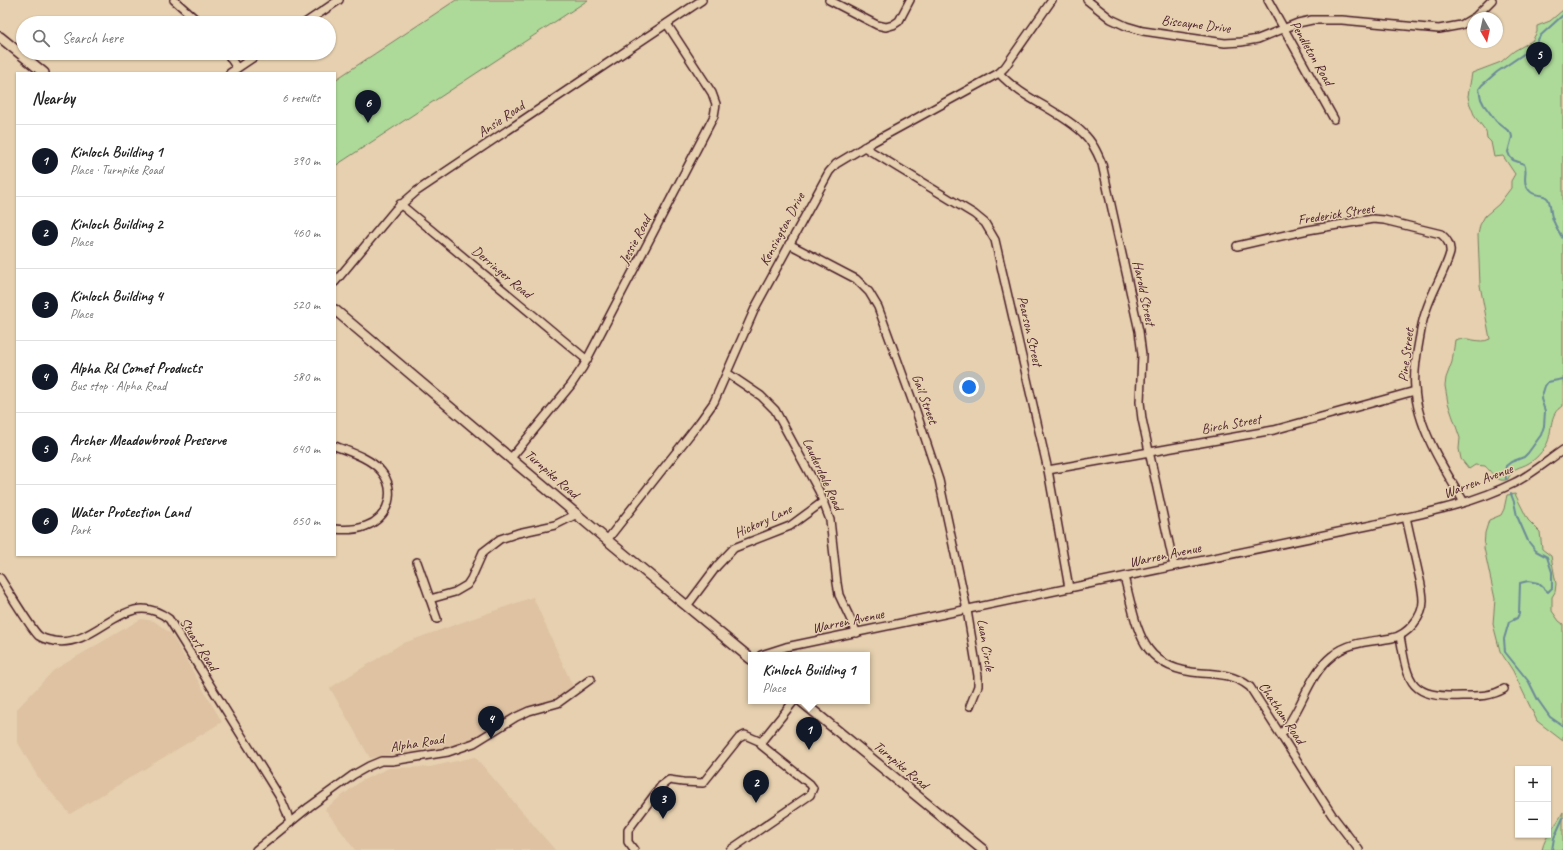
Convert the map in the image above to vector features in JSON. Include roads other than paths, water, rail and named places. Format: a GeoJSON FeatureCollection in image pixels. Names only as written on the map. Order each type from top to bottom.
{"type":"FeatureCollection","features":[{"type":"Feature","properties":{"kind":"main road"},"geometry":{"type":"LineString","coordinates":[[0,37],[16,50]]}},
{"type":"Feature","properties":{"kind":"main road"},"geometry":{"type":"LineString","coordinates":[[28,60],[43,72]]}},
{"type":"Feature","properties":{"kind":"main road","name":"Turnpike Road"},"geometry":{"type":"LineString","coordinates":[[336,311],[576,514],[748,657]]}},
{"type":"Feature","properties":{"kind":"main road","name":"Turnpike Road"},"geometry":{"type":"LineString","coordinates":[[805,704],[983,850]]}},
{"type":"Feature","properties":{"kind":"street"},"geometry":{"type":"LineString","coordinates":[[174,0],[192,16]]}},
{"type":"Feature","properties":{"kind":"street"},"geometry":{"type":"LineString","coordinates":[[316,16],[340,0]]}},
{"type":"Feature","properties":{"kind":"street","name":"Ansie Road"},"geometry":{"type":"LineString","coordinates":[[336,281],[400,204],[417,190],[702,0]]}},
{"type":"Feature","properties":{"kind":"street"},"geometry":{"type":"LineString","coordinates":[[829,0],[877,25],[886,27],[899,21],[910,0]]}},
{"type":"Feature","properties":{"kind":"street","name":"Kensington Drive"},"geometry":{"type":"LineString","coordinates":[[607,540],[714,402],[756,306],[825,176],[836,164],[864,147],[999,73],[1005,67],[1052,0]]}},
{"type":"Feature","properties":{"kind":"street","name":"Biscayne Drive"},"geometry":{"type":"LineString","coordinates":[[1087,0],[1111,19],[1126,26],[1143,31],[1219,42],[1241,42],[1265,37],[1304,22],[1328,20],[1438,29],[1456,26],[1467,21]]}},
{"type":"Feature","properties":{"kind":"street","name":"Pendleton Road"},"geometry":{"type":"LineString","coordinates":[[1268,0],[1334,119]]}},
{"type":"Feature","properties":{"kind":"street","name":"Biscayne Drive"},"geometry":{"type":"LineString","coordinates":[[1479,12],[1492,0]]}},
{"type":"Feature","properties":{"kind":"street","name":"Jessie Road"},"geometry":{"type":"LineString","coordinates":[[511,458],[571,385],[587,360],[715,112],[715,102],[712,93],[667,24]]}},
{"type":"Feature","properties":{"kind":"street"},"geometry":{"type":"LineString","coordinates":[[232,60],[237,68]]}},
{"type":"Feature","properties":{"kind":"street"},"geometry":{"type":"LineString","coordinates":[[231,72],[249,60]]}},
{"type":"Feature","properties":{"kind":"street","name":"Harold Street"},"geometry":{"type":"LineString","coordinates":[[999,73],[1014,87],[1083,132],[1096,149],[1102,164],[1138,326],[1142,355],[1140,406],[1174,566]]}},
{"type":"Feature","properties":{"kind":"street","name":"Pearson Street"},"geometry":{"type":"LineString","coordinates":[[864,147],[974,214],[991,231],[998,249],[1048,470],[1069,588]]}},
{"type":"Feature","properties":{"kind":"street","name":"Derringer Road"},"geometry":{"type":"LineString","coordinates":[[400,204],[587,360]]}},
{"type":"Feature","properties":{"kind":"street","name":"Frederick Street"},"geometry":{"type":"LineString","coordinates":[[1237,246],[1344,223],[1384,220],[1441,234],[1447,239],[1450,252]]}},
{"type":"Feature","properties":{"kind":"street","name":"Gail Street"},"geometry":{"type":"LineString","coordinates":[[789,244],[856,279],[869,292],[878,307],[936,469],[967,610]]}},
{"type":"Feature","properties":{"kind":"street","name":"Pine Street"},"geometry":{"type":"LineString","coordinates":[[1450,252],[1424,318],[1416,368],[1415,391],[1419,412],[1429,437],[1440,461],[1464,502]]}},
{"type":"Feature","properties":{"kind":"street","name":"Lauderdale Road"},"geometry":{"type":"LineString","coordinates":[[727,373],[761,396],[775,410],[824,501],[829,514],[832,531],[838,588],[842,602],[857,633]]}},
{"type":"Feature","properties":{"kind":"street","name":"Birch Street"},"geometry":{"type":"LineString","coordinates":[[1048,470],[1274,430],[1415,391]]}},
{"type":"Feature","properties":{"kind":"street"},"geometry":{"type":"LineString","coordinates":[[336,446],[368,461],[378,468],[386,480],[390,497],[389,504],[386,509],[370,525],[358,529],[336,529]]}},
{"type":"Feature","properties":{"kind":"street","name":"Warren Avenue"},"geometry":{"type":"LineString","coordinates":[[769,652],[780,648],[1406,517],[1464,502],[1490,493],[1515,482],[1532,472],[1563,450]]}},
{"type":"Feature","properties":{"kind":"street","name":"Hickory Lane"},"geometry":{"type":"LineString","coordinates":[[687,606],[717,566],[734,548],[790,526],[824,501]]}},
{"type":"Feature","properties":{"kind":"street"},"geometry":{"type":"LineString","coordinates":[[430,599],[455,592],[467,585],[484,552],[500,539],[518,533],[555,525],[576,514]]}},
{"type":"Feature","properties":{"kind":"street"},"geometry":{"type":"LineString","coordinates":[[1281,734],[1293,718],[1314,676],[1332,656],[1340,650],[1350,646],[1400,636],[1408,630],[1416,620],[1421,610],[1423,600],[1406,517]]}},
{"type":"Feature","properties":{"kind":"street"},"geometry":{"type":"LineString","coordinates":[[417,562],[437,619]]}},
{"type":"Feature","properties":{"kind":"street","name":"Chatham Road"},"geometry":{"type":"LineString","coordinates":[[1124,577],[1140,635],[1151,653],[1159,661],[1175,669],[1193,673],[1233,677],[1250,687],[1332,815],[1359,850]]}},
{"type":"Feature","properties":{"kind":"street","name":"Stuart Road"},"geometry":{"type":"LineString","coordinates":[[0,578],[38,636],[50,640],[63,643],[74,641],[121,615],[136,609],[150,609],[160,612],[169,619],[281,799],[290,824]]}},
{"type":"Feature","properties":{"kind":"street","name":"Luan Circle"},"geometry":{"type":"LineString","coordinates":[[967,610],[978,681],[976,692],[970,706]]}},
{"type":"Feature","properties":{"kind":"street"},"geometry":{"type":"LineString","coordinates":[[1400,636],[1405,665],[1409,677],[1417,687],[1425,693],[1445,697],[1490,695],[1504,689]]}},
{"type":"Feature","properties":{"kind":"street","name":"Alpha Road"},"geometry":{"type":"LineString","coordinates":[[256,850],[348,779],[369,766],[381,762],[448,752],[474,743],[516,717],[558,703],[591,679]]}},
{"type":"Feature","properties":{"kind":"street"},"geometry":{"type":"LineString","coordinates":[[761,742],[792,704]]}},
{"type":"Feature","properties":{"kind":"street"},"geometry":{"type":"LineString","coordinates":[[634,850],[628,842],[628,830],[661,786],[669,780],[703,782],[739,738],[745,735],[761,742],[761,745],[813,788],[810,795],[730,850]]}},
{"type":"Feature","properties":{"kind":"waterway"},"geometry":{"type":"LineString","coordinates":[[1563,15],[1540,36],[1534,47],[1497,72],[1479,89],[1484,105],[1496,121],[1511,133],[1512,137],[1508,152],[1513,160],[1524,164],[1526,169],[1525,182],[1528,190],[1548,199],[1550,203],[1551,215],[1563,239]]}},
{"type":"Feature","properties":{"kind":"waterway"},"geometry":{"type":"LineString","coordinates":[[1506,479],[1506,466],[1511,462],[1524,457],[1541,435],[1544,426],[1545,411],[1541,399],[1545,386],[1548,382],[1563,379]]}},
{"type":"Feature","properties":{"kind":"waterway"},"geometry":{"type":"LineString","coordinates":[[1511,494],[1517,516],[1528,541],[1536,551],[1547,557],[1552,572],[1552,588],[1548,592],[1538,583],[1528,581],[1520,583],[1519,614],[1517,618],[1509,622],[1504,639],[1505,652],[1529,682],[1538,700],[1550,717],[1563,726]]}},
{"type":"Feature","properties":{"kind":"waterway"},"geometry":{"type":"LineString","coordinates":[[1552,850],[1554,838],[1563,818]]}},
{"type":"Feature","properties":{"kind":"place","name":"Archer Meadowbrook Preserve"},"geometry":{"type":"Point","coordinates":[1539,75]}},
{"type":"Feature","properties":{"kind":"place","name":"Water Protection Land"},"geometry":{"type":"Point","coordinates":[368,123]}},
{"type":"Feature","properties":{"kind":"place","name":"Alpha Rd Comet Products"},"geometry":{"type":"Point","coordinates":[491,739]}},
{"type":"Feature","properties":{"kind":"place","name":"Kinloch Building 1"},"geometry":{"type":"Point","coordinates":[809,750]}},
{"type":"Feature","properties":{"kind":"place","name":"Kinloch Building 2"},"geometry":{"type":"Point","coordinates":[756,803]}},
{"type":"Feature","properties":{"kind":"place","name":"Kinloch Building 4"},"geometry":{"type":"Point","coordinates":[663,819]}}]}
